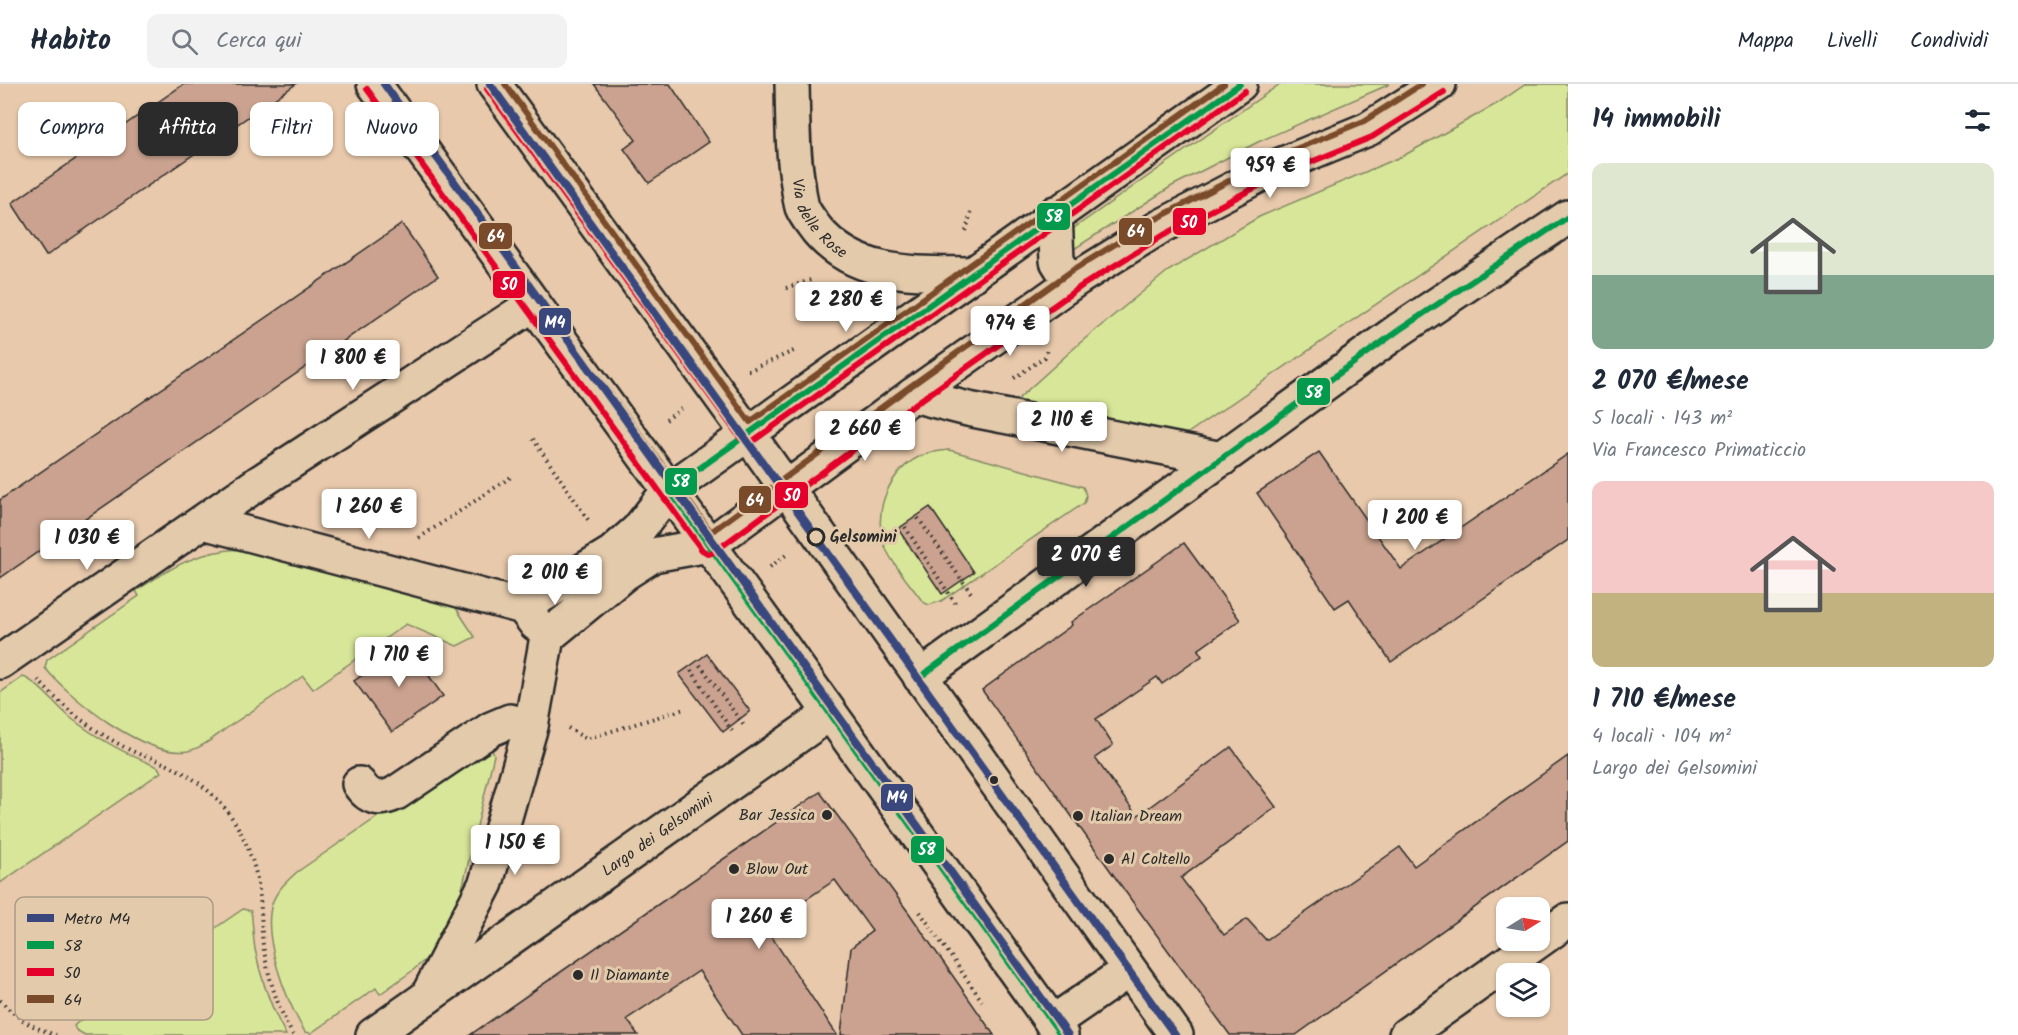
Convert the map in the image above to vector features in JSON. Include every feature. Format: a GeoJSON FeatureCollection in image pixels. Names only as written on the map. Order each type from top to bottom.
{"type":"FeatureCollection","features":[{"type":"Feature","properties":{"kind":"street"},"geometry":{"type":"LineString","coordinates":[[374,84],[1057,1029],[1129,970]]}},
{"type":"Feature","properties":{"kind":"street"},"geometry":{"type":"LineString","coordinates":[[495,84],[748,434],[1176,1035]]}},
{"type":"Feature","properties":{"kind":"street","name":"Via delle Rose"},"geometry":{"type":"LineString","coordinates":[[792,84],[793,158],[802,207],[826,241],[848,257],[882,269],[916,273],[974,274]]}},
{"type":"Feature","properties":{"kind":"street"},"geometry":{"type":"LineString","coordinates":[[523,607],[612,553],[638,530],[669,490],[974,274],[1055,213],[1240,84]]}},
{"type":"Feature","properties":{"kind":"street"},"geometry":{"type":"LineString","coordinates":[[203,522],[523,607],[547,637],[625,573],[652,555],[709,545],[912,395],[1078,278],[1160,227],[1273,168],[1368,129],[1439,84]]}},
{"type":"Feature","properties":{"kind":"street"},"geometry":{"type":"LineString","coordinates":[[1055,213],[1057,261],[1064,272],[1078,278]]}},
{"type":"Feature","properties":{"kind":"street"},"geometry":{"type":"LineString","coordinates":[[920,677],[1399,330],[1568,218]]}},
{"type":"Feature","properties":{"kind":"street"},"geometry":{"type":"LineString","coordinates":[[0,662],[257,484],[534,304]]}},
{"type":"Feature","properties":{"kind":"street"},"geometry":{"type":"LineString","coordinates":[[912,395],[968,409],[1222,459]]}},
{"type":"Feature","properties":{"kind":"street","name":"Largo dei Gelsomini"},"geometry":{"type":"LineString","coordinates":[[427,997],[486,883],[545,724],[547,637]]}},
{"type":"Feature","properties":{"kind":"street","name":"Largo dei Gelsomini"},"geometry":{"type":"LineString","coordinates":[[373,1035],[829,714]]}},
{"type":"Feature","properties":{"kind":"street"},"geometry":{"type":"LineString","coordinates":[[359,784],[370,796],[387,798],[491,729],[510,721],[545,724]]}},
{"type":"Feature","properties":{"kind":"street"},"geometry":{"type":"LineString","coordinates":[[1406,1035],[1568,920]]}},
{"type":"Feature","properties":{"kind":"path"},"geometry":{"type":"LineString","coordinates":[[965,235],[972,208]]}},
{"type":"Feature","properties":{"kind":"path"},"geometry":{"type":"LineString","coordinates":[[786,288],[818,278]]}},
{"type":"Feature","properties":{"kind":"path"},"geometry":{"type":"LineString","coordinates":[[634,443],[712,386],[730,367],[750,370],[797,349]]}},
{"type":"Feature","properties":{"kind":"path"},"geometry":{"type":"LineString","coordinates":[[533,438],[595,530]]}},
{"type":"Feature","properties":{"kind":"path"},"geometry":{"type":"LineString","coordinates":[[417,540],[511,477]]}},
{"type":"Feature","properties":{"kind":"path"},"geometry":{"type":"LineString","coordinates":[[918,518],[971,593]]}},
{"type":"Feature","properties":{"kind":"path"},"geometry":{"type":"LineString","coordinates":[[905,527],[955,603]]}},
{"type":"Feature","properties":{"kind":"path"},"geometry":{"type":"LineString","coordinates":[[700,664],[747,730]]}},
{"type":"Feature","properties":{"kind":"path"},"geometry":{"type":"LineString","coordinates":[[691,670],[736,737]]}},
{"type":"Feature","properties":{"kind":"path"},"geometry":{"type":"LineString","coordinates":[[32,673],[61,704],[78,718],[115,743],[184,773],[214,797],[229,814],[244,840],[255,871],[268,970],[276,998],[293,1035]]}},
{"type":"Feature","properties":{"kind":"path"},"geometry":{"type":"LineString","coordinates":[[545,724],[586,739],[684,709]]}},
{"type":"Feature","properties":{"kind":"path"},"geometry":{"type":"LineString","coordinates":[[920,912],[982,1001]]}},
{"type":"Feature","properties":{"kind":"path"},"geometry":{"type":"LineString","coordinates":[[0,1000],[15,1014]]}},
{"type":"Feature","properties":{"kind":"path"},"geometry":{"type":"LineString","coordinates":[[22,1020],[56,1035]]}},
{"type":"Feature","properties":{"kind":"green space"},"geometry":{"type":"Polygon","coordinates":[[[1280,84],[1390,84],[1258,142],[1172,186],[1074,249],[1063,249],[1067,233],[1280,84]]]}},
{"type":"Feature","properties":{"kind":"green space"},"geometry":{"type":"Polygon","coordinates":[[[1526,84],[1568,84],[1568,173],[1185,435],[1023,408],[1019,398],[1081,342],[1168,271],[1259,217],[1403,156],[1498,103],[1526,84]]]}},
{"type":"Feature","properties":{"kind":"green space"},"geometry":{"type":"Polygon","coordinates":[[[949,450],[1083,487],[1086,497],[1084,503],[941,601],[929,605],[923,602],[898,570],[886,549],[880,522],[886,493],[902,469],[913,460],[926,454],[949,450]]]}},
{"type":"Feature","properties":{"kind":"green space"},"geometry":{"type":"Polygon","coordinates":[[[244,549],[452,602],[475,637],[457,646],[406,624],[313,689],[303,676],[205,744],[188,751],[171,751],[151,745],[110,724],[72,695],[45,668],[47,660],[139,596],[136,591],[162,574],[199,556],[244,549]]]}},
{"type":"Feature","properties":{"kind":"green space"},"geometry":{"type":"Polygon","coordinates":[[[23,677],[35,684],[67,714],[92,733],[158,767],[161,772],[0,883],[0,693],[23,677]]]}},
{"type":"Feature","properties":{"kind":"green space"},"geometry":{"type":"Polygon","coordinates":[[[480,747],[491,747],[494,755],[457,910],[434,952],[380,994],[376,988],[311,1033],[305,1032],[277,968],[270,932],[273,901],[297,872],[480,747]]]}},
{"type":"Feature","properties":{"kind":"green space"},"geometry":{"type":"Polygon","coordinates":[[[243,909],[251,911],[260,972],[271,1004],[286,1035],[85,1035],[76,1030],[74,1026],[81,1020],[213,1020],[213,930],[243,909]]]}},
{"type":"Feature","properties":{"kind":"building"},"geometry":{"type":"Polygon","coordinates":[[[184,84],[296,84],[270,102],[250,102],[250,116],[238,124],[238,102],[158,102],[184,84]]]}},
{"type":"Feature","properties":{"kind":"building"},"geometry":{"type":"Polygon","coordinates":[[[594,84],[670,84],[709,142],[649,183],[624,149],[636,140],[594,84]]]}},
{"type":"Feature","properties":{"kind":"building"},"geometry":{"type":"Polygon","coordinates":[[[138,116],[138,156],[191,156],[46,256],[12,203],[80,156],[126,156],[126,124],[138,116]]]}},
{"type":"Feature","properties":{"kind":"building"},"geometry":{"type":"Polygon","coordinates":[[[402,224],[438,276],[0,578],[0,500],[402,224]]]}},
{"type":"Feature","properties":{"kind":"building"},"geometry":{"type":"Polygon","coordinates":[[[1319,452],[1401,569],[1568,454],[1568,540],[1391,662],[1349,599],[1335,608],[1257,493],[1319,452]]]}},
{"type":"Feature","properties":{"kind":"building"},"geometry":{"type":"Polygon","coordinates":[[[930,507],[974,572],[942,594],[898,529],[930,507]]]}},
{"type":"Feature","properties":{"kind":"building"},"geometry":{"type":"Polygon","coordinates":[[[1184,543],[1240,620],[1198,650],[1202,656],[1162,684],[1157,677],[1096,719],[1113,745],[1095,758],[1137,816],[1231,747],[1276,807],[1181,878],[1224,935],[1247,919],[1266,940],[1400,847],[1414,866],[1568,756],[1568,841],[1296,1035],[1230,1035],[982,690],[1072,625],[1071,622],[1184,543]]]}},
{"type":"Feature","properties":{"kind":"building"},"geometry":{"type":"Polygon","coordinates":[[[407,644],[443,696],[392,732],[354,681],[407,644]]]}},
{"type":"Feature","properties":{"kind":"building"},"geometry":{"type":"Polygon","coordinates":[[[707,654],[750,711],[723,732],[679,674],[707,654]]]}},
{"type":"Feature","properties":{"kind":"building"},"geometry":{"type":"Polygon","coordinates":[[[820,792],[909,913],[994,1035],[841,1035],[851,948],[872,931],[835,880],[765,927],[837,1035],[742,1035],[699,971],[627,1019],[638,1035],[470,1035],[820,792]]]}},
{"type":"Feature","properties":{"kind":"metro line","name":"M4"},"geometry":{"type":"LineString","coordinates":[[384,84],[1068,1035]]}},
{"type":"Feature","properties":{"kind":"metro line","name":"M4"},"geometry":{"type":"LineString","coordinates":[[490,84],[1175,1035]]}},
{"type":"Feature","properties":{"kind":"transit line","name":"64"},"geometry":{"type":"LineString","coordinates":[[385,84],[711,532],[1073,270],[1156,219],[1269,160],[1364,121],[1422,84]]}},
{"type":"Feature","properties":{"kind":"transit line","name":"64"},"geometry":{"type":"LineString","coordinates":[[505,84],[750,422],[1224,84]]}},
{"type":"Feature","properties":{"kind":"transit line","name":"58"},"geometry":{"type":"LineString","coordinates":[[1061,1035],[669,490],[1240,84]]}},
{"type":"Feature","properties":{"kind":"transit line","name":"50"},"geometry":{"type":"LineString","coordinates":[[367,89],[702,550],[709,554],[1083,285],[1164,235],[1277,176],[1372,137],[1444,92]]}},
{"type":"Feature","properties":{"kind":"transit line","name":"50"},"geometry":{"type":"LineString","coordinates":[[487,89],[741,439],[748,443],[1245,91]]}},
{"type":"Feature","properties":{"kind":"transit line","name":"58"},"geometry":{"type":"LineString","coordinates":[[1176,1035],[920,677],[1399,330],[1568,217]]}},
{"type":"Feature","properties":{"kind":"place","name":"Gelsomini"},"geometry":{"type":"Point","coordinates":[816,537]}},
{"type":"Feature","properties":{"kind":"place","name":"Bar Jessica"},"geometry":{"type":"Point","coordinates":[827,815]}},
{"type":"Feature","properties":{"kind":"place","name":"Italian Dream"},"geometry":{"type":"Point","coordinates":[1078,816]}},
{"type":"Feature","properties":{"kind":"place","name":"Al Coltello"},"geometry":{"type":"Point","coordinates":[1109,859]}},
{"type":"Feature","properties":{"kind":"place","name":"Blow Out"},"geometry":{"type":"Point","coordinates":[734,869]}},
{"type":"Feature","properties":{"kind":"place","name":"Il Diamante"},"geometry":{"type":"Point","coordinates":[578,975]}}]}
